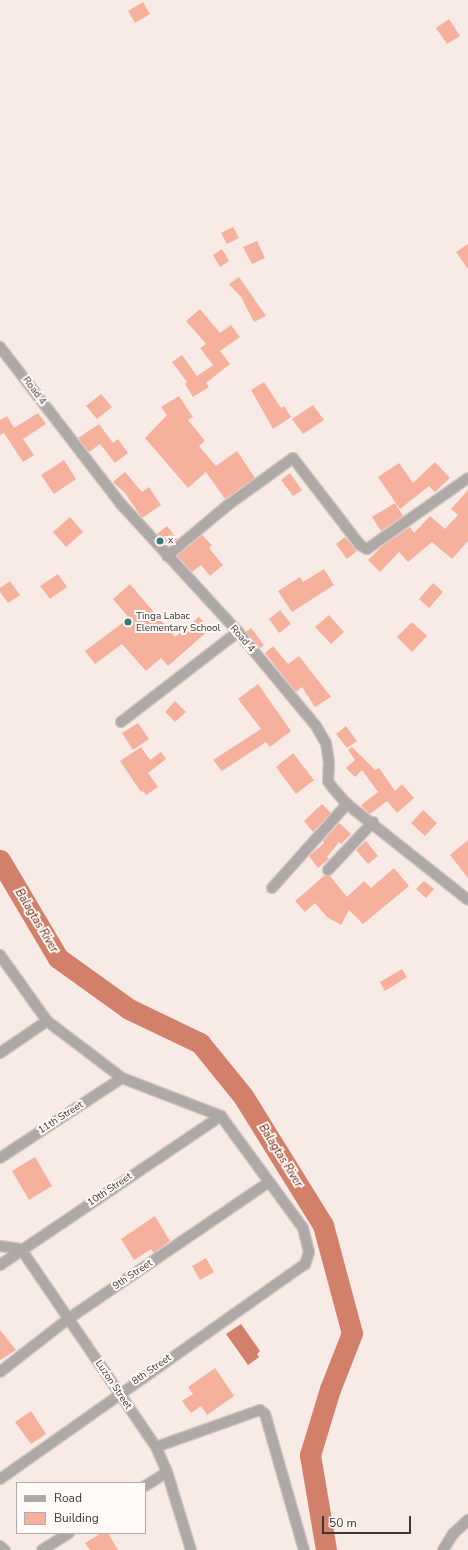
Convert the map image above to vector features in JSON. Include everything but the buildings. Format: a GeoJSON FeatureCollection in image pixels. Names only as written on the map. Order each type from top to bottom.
{"type":"FeatureCollection","features":[{"type":"Feature","properties":{"kind":"street","name":"Road 4"},"geometry":{"type":"LineString","coordinates":[[0,346],[120,503],[238,632],[316,726],[326,743],[329,762],[328,781],[347,804],[373,822],[468,900]]}},
{"type":"Feature","properties":{"kind":"street"},"geometry":{"type":"LineString","coordinates":[[167,556],[228,505],[293,458],[360,545],[367,549],[468,478]]}},
{"type":"Feature","properties":{"kind":"street"},"geometry":{"type":"LineString","coordinates":[[121,722],[238,632]]}},
{"type":"Feature","properties":{"kind":"street"},"geometry":{"type":"LineString","coordinates":[[272,888],[347,804]]}},
{"type":"Feature","properties":{"kind":"street"},"geometry":{"type":"LineString","coordinates":[[328,870],[373,822]]}},
{"type":"Feature","properties":{"kind":"street"},"geometry":{"type":"LineString","coordinates":[[0,955],[47,1021],[122,1078],[220,1116],[269,1182]]}},
{"type":"Feature","properties":{"kind":"street"},"geometry":{"type":"LineString","coordinates":[[0,1054],[47,1021]]}},
{"type":"Feature","properties":{"kind":"street","name":"11th Street"},"geometry":{"type":"LineString","coordinates":[[0,1158],[122,1078]]}},
{"type":"Feature","properties":{"kind":"street","name":"10th Street"},"geometry":{"type":"LineString","coordinates":[[0,1265],[21,1249],[220,1116]]}},
{"type":"Feature","properties":{"kind":"street","name":"8th Street"},"geometry":{"type":"LineString","coordinates":[[0,1479],[118,1393],[305,1264],[309,1252],[302,1228],[269,1182]]}},
{"type":"Feature","properties":{"kind":"street","name":"9th Street"},"geometry":{"type":"LineString","coordinates":[[0,1372],[68,1319],[269,1182]]}},
{"type":"Feature","properties":{"kind":"street"},"geometry":{"type":"LineString","coordinates":[[0,1246],[21,1249]]}},
{"type":"Feature","properties":{"kind":"street","name":"Luzon Street"},"geometry":{"type":"LineString","coordinates":[[21,1249],[118,1393],[156,1446],[167,1472],[191,1550]]}},
{"type":"Feature","properties":{"kind":"street"},"geometry":{"type":"LineString","coordinates":[[156,1446],[260,1410],[265,1414],[304,1550]]}},
{"type":"Feature","properties":{"kind":"street"},"geometry":{"type":"LineString","coordinates":[[146,1485],[167,1472]]}},
{"type":"Feature","properties":{"kind":"street"},"geometry":{"type":"LineString","coordinates":[[443,1550],[453,1534],[468,1520]]}},
{"type":"Feature","properties":{"kind":"street"},"geometry":{"type":"LineString","coordinates":[[42,1550],[67,1534]]}},
{"type":"Feature","properties":{"kind":"street"},"geometry":{"type":"LineString","coordinates":[[0,1546],[6,1550]]}},
{"type":"Feature","properties":{"kind":"shaded area"},"geometry":{"type":"Polygon","coordinates":[[[241,1324],[260,1351],[257,1354],[259,1357],[248,1365],[226,1334],[241,1324]]]}},
{"type":"Feature","properties":{"kind":"waterway","name":"Balagtas River"},"geometry":{"type":"LineString","coordinates":[[0,860],[58,958],[129,1009],[200,1043],[243,1096],[323,1225],[352,1333],[330,1389],[310,1455],[326,1550]]}},
{"type":"Feature","properties":{"kind":"place","name":"x"},"geometry":{"type":"Point","coordinates":[160,541]}},
{"type":"Feature","properties":{"kind":"place","name":"Tinga Labac Elementary School"},"geometry":{"type":"Point","coordinates":[128,622]}}]}
